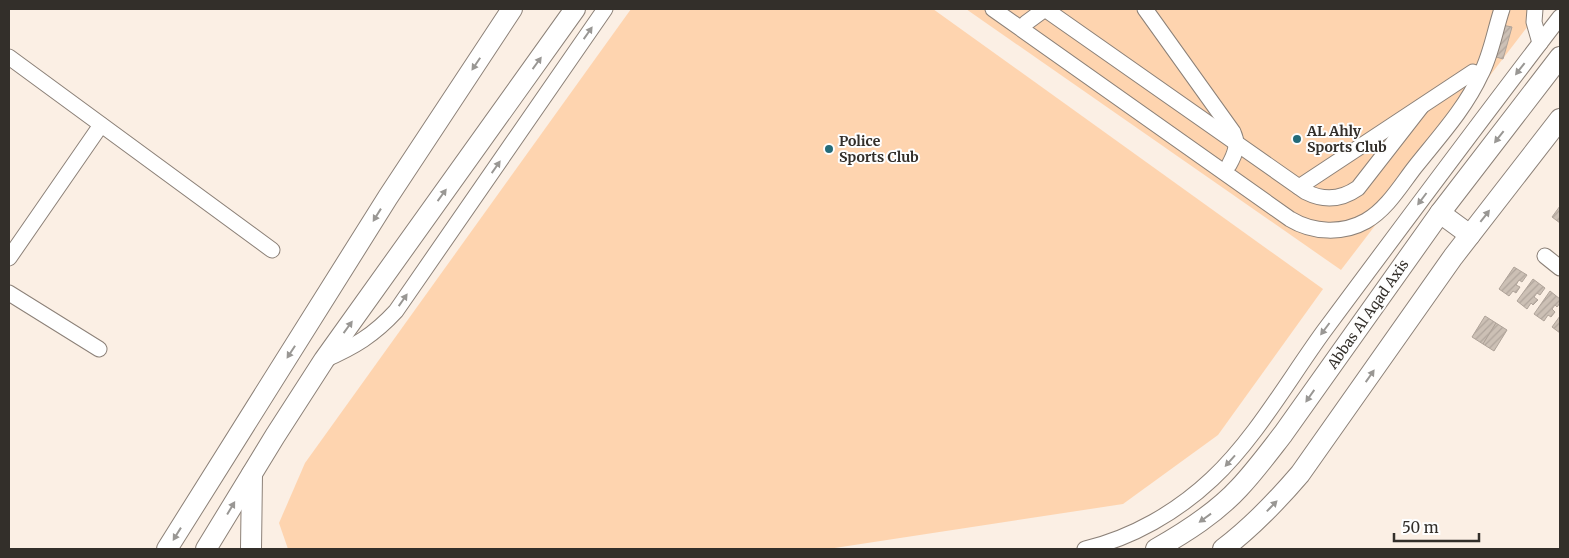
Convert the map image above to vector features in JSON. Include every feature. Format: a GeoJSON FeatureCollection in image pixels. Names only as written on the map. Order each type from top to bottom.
{"type":"FeatureCollection","features":[{"type":"Feature","properties":{"kind":"main road"},"geometry":{"type":"LineString","coordinates":[[167,549],[388,196],[512,9]]}},
{"type":"Feature","properties":{"kind":"main road"},"geometry":{"type":"LineString","coordinates":[[206,549],[324,360],[576,9]]}},
{"type":"Feature","properties":{"kind":"main road","name":"Abbas Al Aqad Axis"},"geometry":{"type":"LineString","coordinates":[[1156,549],[1178,537],[1210,515],[1255,470],[1283,434],[1440,213],[1560,57]]}},
{"type":"Feature","properties":{"kind":"main road"},"geometry":{"type":"LineString","coordinates":[[1223,549],[1247,531],[1300,474],[1419,304],[1560,119]]}},
{"type":"Feature","properties":{"kind":"main road"},"geometry":{"type":"LineString","coordinates":[[1440,213],[1470,235]]}},
{"type":"Feature","properties":{"kind":"main road"},"geometry":{"type":"LineString","coordinates":[[251,549],[252,473]]}},
{"type":"Feature","properties":{"kind":"street"},"geometry":{"type":"LineString","coordinates":[[324,360],[356,346],[370,336],[396,311],[605,9]]}},
{"type":"Feature","properties":{"kind":"street"},"geometry":{"type":"LineString","coordinates":[[993,9],[1290,219],[1306,226],[1327,230],[1350,228],[1366,221],[1382,208],[1452,120],[1472,91],[1482,72],[1502,9]]}},
{"type":"Feature","properties":{"kind":"street"},"geometry":{"type":"LineString","coordinates":[[1007,9],[1228,166],[1302,215],[1322,222],[1350,220],[1366,211],[1387,191],[1452,108],[1473,72],[1482,50],[1494,9]]}},
{"type":"Feature","properties":{"kind":"street"},"geometry":{"type":"LineString","coordinates":[[1026,23],[1045,9],[1313,196],[1328,199],[1351,193],[1363,183],[1421,107]]}},
{"type":"Feature","properties":{"kind":"street"},"geometry":{"type":"LineString","coordinates":[[1145,9],[1233,132],[1237,144],[1236,153],[1228,166]]}},
{"type":"Feature","properties":{"kind":"street"},"geometry":{"type":"LineString","coordinates":[[1536,9],[1534,22],[1540,43]]}},
{"type":"Feature","properties":{"kind":"street"},"geometry":{"type":"LineString","coordinates":[[1085,549],[1128,534],[1165,516],[1198,492],[1228,463],[1242,447],[1311,349],[1460,146],[1560,17]]}},
{"type":"Feature","properties":{"kind":"street"},"geometry":{"type":"LineString","coordinates":[[9,57],[272,250]]}},
{"type":"Feature","properties":{"kind":"street"},"geometry":{"type":"LineString","coordinates":[[1299,187],[1473,72]]}},
{"type":"Feature","properties":{"kind":"street"},"geometry":{"type":"LineString","coordinates":[[9,258],[101,125]]}},
{"type":"Feature","properties":{"kind":"street"},"geometry":{"type":"LineString","coordinates":[[1545,256],[1560,268]]}},
{"type":"Feature","properties":{"kind":"street"},"geometry":{"type":"LineString","coordinates":[[9,293],[99,349]]}},
{"type":"Feature","properties":{"kind":"shaded area","name":"Police Sports Club"},"geometry":{"type":"Polygon","coordinates":[[[631,9],[933,9],[1323,289],[1218,435],[1123,504],[828,549],[288,549],[279,523],[305,463],[631,9]]]}},
{"type":"Feature","properties":{"kind":"shaded area","name":"AL Ahly Sports Club"},"geometry":{"type":"Polygon","coordinates":[[[966,9],[1541,9],[1341,270],[966,9]]]}},
{"type":"Feature","properties":{"kind":"building"},"geometry":{"type":"Polygon","coordinates":[[[1502,25],[1512,27],[1503,59],[1493,56],[1502,25]]]}},
{"type":"Feature","properties":{"kind":"building"},"geometry":{"type":"Polygon","coordinates":[[[1560,206],[1560,223],[1552,217],[1560,206]]]}},
{"type":"Feature","properties":{"kind":"building"},"geometry":{"type":"Polygon","coordinates":[[[1514,267],[1527,275],[1522,282],[1519,280],[1516,285],[1520,287],[1516,293],[1513,291],[1509,296],[1499,289],[1514,267]]]}},
{"type":"Feature","properties":{"kind":"building"},"geometry":{"type":"Polygon","coordinates":[[[1533,279],[1545,288],[1540,295],[1537,293],[1534,297],[1538,300],[1533,305],[1531,303],[1527,309],[1517,301],[1533,279]]]}},
{"type":"Feature","properties":{"kind":"building"},"geometry":{"type":"Polygon","coordinates":[[[1550,291],[1560,299],[1560,303],[1552,309],[1555,312],[1551,317],[1548,315],[1544,321],[1534,314],[1550,291]]]}},
{"type":"Feature","properties":{"kind":"building"},"geometry":{"type":"Polygon","coordinates":[[[1485,316],[1496,323],[1483,344],[1472,337],[1485,316]]]}},
{"type":"Feature","properties":{"kind":"building"},"geometry":{"type":"Polygon","coordinates":[[[1560,316],[1560,333],[1552,327],[1560,316]]]}},
{"type":"Feature","properties":{"kind":"building"},"geometry":{"type":"Polygon","coordinates":[[[1496,323],[1507,330],[1494,351],[1483,344],[1496,323]]]}},
{"type":"Feature","properties":{"kind":"place","name":"AL Ahly Sports Club"},"geometry":{"type":"Point","coordinates":[1297,139]}},
{"type":"Feature","properties":{"kind":"place","name":"Police Sports Club"},"geometry":{"type":"Point","coordinates":[829,149]}}]}
